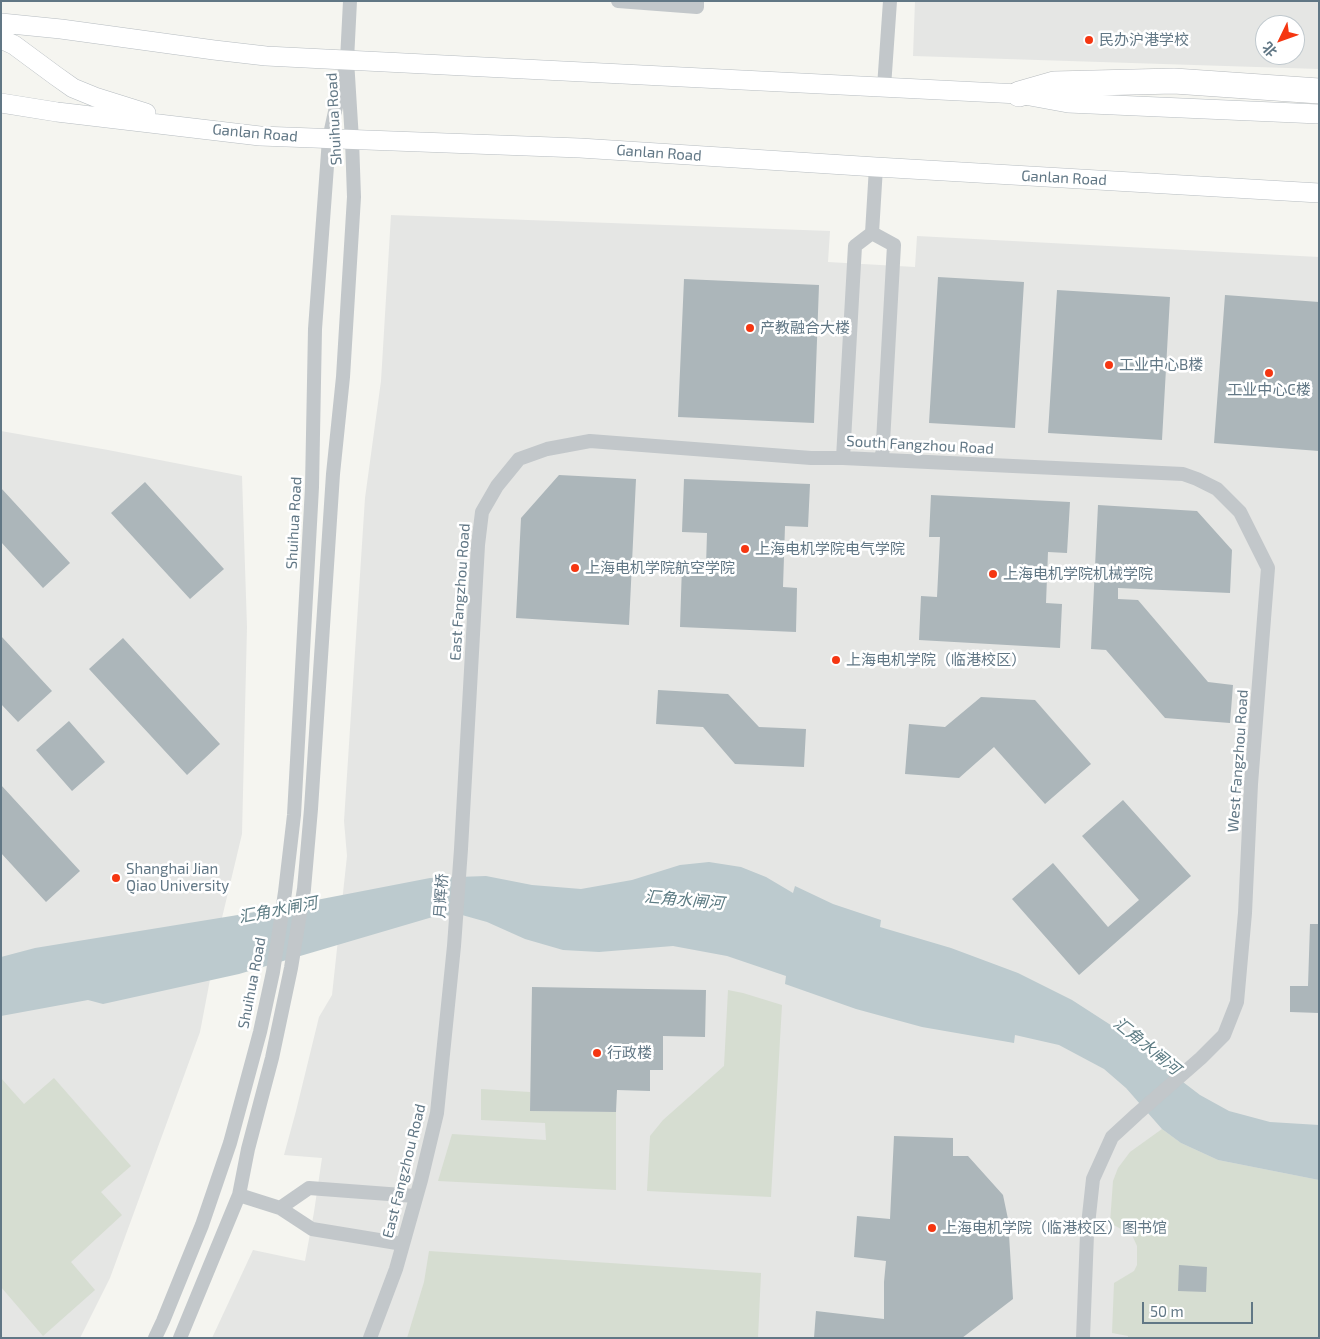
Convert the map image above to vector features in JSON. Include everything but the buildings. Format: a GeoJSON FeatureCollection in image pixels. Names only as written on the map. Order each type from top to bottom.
{"type":"FeatureCollection","features":[{"type":"Feature","properties":{"kind":"highway"},"geometry":{"type":"LineString","coordinates":[[1019,94],[1054,84],[1174,81],[1319,91]]}},
{"type":"Feature","properties":{"kind":"main road"},"geometry":{"type":"LineString","coordinates":[[1,23],[62,29],[266,56],[1019,94],[1068,102],[1319,114]]}},
{"type":"Feature","properties":{"kind":"main road"},"geometry":{"type":"LineString","coordinates":[[1,39],[14,45],[73,88],[95,97],[188,126]]}},
{"type":"Feature","properties":{"kind":"main road","name":"Ganlan Road"},"geometry":{"type":"LineString","coordinates":[[1,103],[57,112],[260,136],[580,148],[876,168],[1319,193]]}},
{"type":"Feature","properties":{"kind":"street"},"geometry":{"type":"LineString","coordinates":[[347,60],[350,1]]}},
{"type":"Feature","properties":{"kind":"street"},"geometry":{"type":"LineString","coordinates":[[618,1],[697,6],[698,1]]}},
{"type":"Feature","properties":{"kind":"street"},"geometry":{"type":"LineString","coordinates":[[884,87],[890,1]]}},
{"type":"Feature","properties":{"kind":"street","name":"Shuihua Road"},"geometry":{"type":"LineString","coordinates":[[155,1338],[202,1225],[230,1143],[260,1032],[273,972],[294,815],[312,486],[316,329],[329,139],[347,60]]}},
{"type":"Feature","properties":{"kind":"street","name":"Shuihua Road"},"geometry":{"type":"LineString","coordinates":[[180,1338],[238,1195],[272,1058],[291,968],[304,889],[354,197],[347,60]]}},
{"type":"Feature","properties":{"kind":"street"},"geometry":{"type":"LineString","coordinates":[[843,458],[855,246],[872,233],[876,168]]}},
{"type":"Feature","properties":{"kind":"street"},"geometry":{"type":"LineString","coordinates":[[872,233],[894,244],[882,460]]}},
{"type":"Feature","properties":{"kind":"street","name":"East Fangzhou Road"},"geometry":{"type":"LineString","coordinates":[[461,849],[482,512],[497,486],[519,459],[548,449],[590,441],[657,446]]}},
{"type":"Feature","properties":{"kind":"street","name":"South Fangzhou Road"},"geometry":{"type":"LineString","coordinates":[[657,446],[811,458],[1182,474]]}},
{"type":"Feature","properties":{"kind":"street","name":"West Fangzhou Road"},"geometry":{"type":"LineString","coordinates":[[1083,1338],[1087,1234],[1093,1178],[1112,1137],[1188,1070],[1224,1035],[1237,1002],[1245,914],[1252,784],[1268,568],[1240,512],[1217,489],[1182,474]]}},
{"type":"Feature","properties":{"kind":"street","name":"月辉桥"},"geometry":{"type":"LineString","coordinates":[[454,946],[461,849]]}},
{"type":"Feature","properties":{"kind":"street","name":"East Fangzhou Road"},"geometry":{"type":"LineString","coordinates":[[370,1338],[396,1269],[421,1180],[437,1113],[454,946]]}},
{"type":"Feature","properties":{"kind":"street"},"geometry":{"type":"LineString","coordinates":[[280,1208],[309,1188],[416,1196]]}},
{"type":"Feature","properties":{"kind":"street"},"geometry":{"type":"LineString","coordinates":[[238,1195],[280,1208],[312,1229],[403,1244]]}},
{"type":"Feature","properties":{"kind":"shaded area","name":"民办沪港学校"},"geometry":{"type":"Polygon","coordinates":[[[915,1],[1319,1],[1319,69],[913,56],[915,1]]]}},
{"type":"Feature","properties":{"kind":"shaded area","name":"上海电机学院（临港校区）"},"geometry":{"type":"Polygon","coordinates":[[[391,215],[830,231],[828,262],[915,267],[917,236],[1319,257],[1319,1338],[212,1338],[253,1250],[305,1261],[314,1212],[322,1158],[284,1155],[319,1017],[332,995],[347,856],[344,821],[365,498],[381,381],[391,215]]]}},
{"type":"Feature","properties":{"kind":"shaded area","name":"Shanghai Jian Qiao University"},"geometry":{"type":"Polygon","coordinates":[[[1,431],[242,476],[247,627],[242,834],[221,922],[200,1032],[110,1278],[80,1338],[1,1338],[1,431]]]}},
{"type":"Feature","properties":{"kind":"shaded area"},"geometry":{"type":"Polygon","coordinates":[[[728,990],[782,1005],[771,1197],[647,1191],[650,1136],[663,1120],[724,1066],[728,990]]]}},
{"type":"Feature","properties":{"kind":"shaded area"},"geometry":{"type":"Polygon","coordinates":[[[1,1078],[24,1104],[54,1078],[131,1166],[101,1192],[122,1215],[71,1262],[95,1290],[43,1336],[1,1287],[1,1078]]]}},
{"type":"Feature","properties":{"kind":"shaded area"},"geometry":{"type":"Polygon","coordinates":[[[481,1089],[530,1092],[530,1111],[616,1112],[616,1190],[438,1181],[452,1134],[546,1140],[545,1123],[481,1120],[481,1089]]]}},
{"type":"Feature","properties":{"kind":"shaded area"},"geometry":{"type":"Polygon","coordinates":[[[1162,1129],[1181,1143],[1218,1160],[1319,1180],[1319,1338],[1128,1338],[1128,1336],[1112,1333],[1114,1283],[1134,1271],[1137,1265],[1137,1246],[1132,1235],[1110,1223],[1113,1181],[1118,1168],[1130,1152],[1162,1129]]]}},
{"type":"Feature","properties":{"kind":"shaded area"},"geometry":{"type":"Polygon","coordinates":[[[429,1251],[761,1273],[758,1338],[407,1338],[424,1282],[429,1251]]]}},
{"type":"Feature","properties":{"kind":"water","name":"汇角水闸河"},"geometry":{"type":"Polygon","coordinates":[[[709,862],[741,867],[766,877],[793,893],[795,886],[833,904],[881,920],[880,927],[951,948],[1018,973],[1072,1000],[1168,1062],[1162,1066],[1200,1095],[1229,1111],[1270,1122],[1319,1125],[1319,1180],[1218,1160],[1181,1143],[1162,1129],[1126,1088],[1104,1069],[1059,1045],[1015,1035],[1014,1043],[922,1027],[856,1009],[785,984],[786,976],[727,956],[673,946],[599,952],[563,950],[525,939],[487,922],[462,915],[436,916],[239,974],[103,1004],[88,1000],[1,1016],[1,957],[35,948],[244,914],[430,878],[486,876],[532,885],[581,889],[632,880],[680,865],[709,862]]]}},
{"type":"Feature","properties":{"kind":"place","name":"民办沪港学校"},"geometry":{"type":"Point","coordinates":[1089,40]}},
{"type":"Feature","properties":{"kind":"place","name":"产教融合大楼"},"geometry":{"type":"Point","coordinates":[750,328]}},
{"type":"Feature","properties":{"kind":"place","name":"工业中心B楼"},"geometry":{"type":"Point","coordinates":[1109,365]}},
{"type":"Feature","properties":{"kind":"place","name":"工业中心C楼"},"geometry":{"type":"Point","coordinates":[1269,373]}},
{"type":"Feature","properties":{"kind":"place","name":"上海电机学院电气学院"},"geometry":{"type":"Point","coordinates":[745,549]}},
{"type":"Feature","properties":{"kind":"place","name":"上海电机学院航空学院"},"geometry":{"type":"Point","coordinates":[575,568]}},
{"type":"Feature","properties":{"kind":"place","name":"上海电机学院机械学院"},"geometry":{"type":"Point","coordinates":[993,574]}},
{"type":"Feature","properties":{"kind":"place","name":"上海电机学院（临港校区）"},"geometry":{"type":"Point","coordinates":[836,660]}},
{"type":"Feature","properties":{"kind":"place","name":"Shanghai Jian Qiao University"},"geometry":{"type":"Point","coordinates":[116,878]}},
{"type":"Feature","properties":{"kind":"place","name":"行政楼"},"geometry":{"type":"Point","coordinates":[597,1053]}},
{"type":"Feature","properties":{"kind":"place","name":"上海电机学院（临港校区）图书馆"},"geometry":{"type":"Point","coordinates":[932,1228]}}]}
